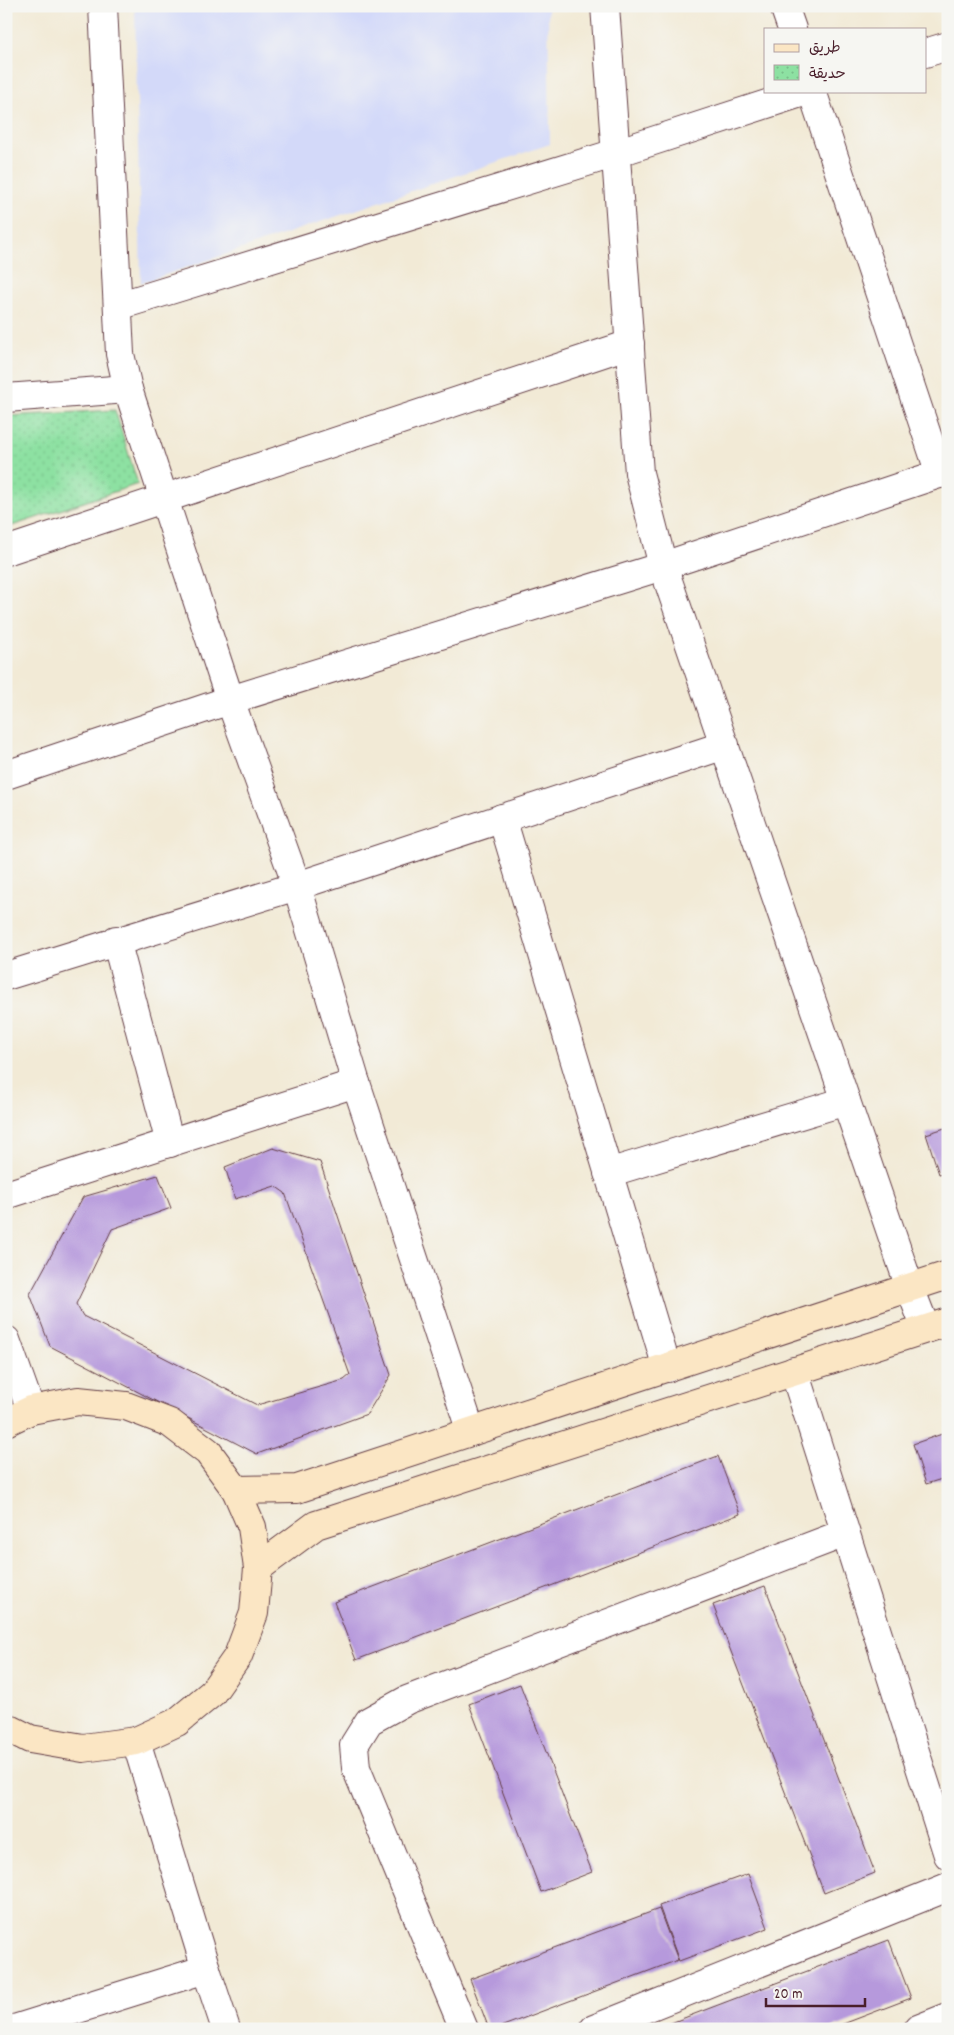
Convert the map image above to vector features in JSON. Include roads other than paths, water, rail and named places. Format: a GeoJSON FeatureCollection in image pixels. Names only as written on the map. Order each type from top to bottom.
{"type":"FeatureCollection","features":[{"type":"Feature","properties":{"kind":"street"},"geometry":{"type":"LineString","coordinates":[[103,6],[120,354],[128,389],[230,700],[297,886],[356,1084],[471,1432]]}},
{"type":"Feature","properties":{"kind":"street"},"geometry":{"type":"LineString","coordinates":[[258,1568],[316,1525],[937,1325],[910,1288],[663,566],[639,473],[605,6]]}},
{"type":"Feature","properties":{"kind":"street"},"geometry":{"type":"LineString","coordinates":[[784,6],[792,28]]}},
{"type":"Feature","properties":{"kind":"street"},"geometry":{"type":"LineString","coordinates":[[926,53],[948,46]]}},
{"type":"Feature","properties":{"kind":"street"},"geometry":{"type":"LineString","coordinates":[[118,306],[616,153],[804,92]]}},
{"type":"Feature","properties":{"kind":"street"},"geometry":{"type":"LineString","coordinates":[[6,775],[230,700],[663,566],[944,473],[812,92]]}},
{"type":"Feature","properties":{"kind":"street"},"geometry":{"type":"LineString","coordinates":[[6,551],[630,344]]}},
{"type":"Feature","properties":{"kind":"street"},"geometry":{"type":"LineString","coordinates":[[6,398],[128,389]]}},
{"type":"Feature","properties":{"kind":"street"},"geometry":{"type":"LineString","coordinates":[[6,976],[116,940],[297,886],[725,745]]}},
{"type":"Feature","properties":{"kind":"street"},"geometry":{"type":"LineString","coordinates":[[502,818],[667,1368]]}},
{"type":"Feature","properties":{"kind":"street"},"geometry":{"type":"LineString","coordinates":[[116,940],[170,1143]]}},
{"type":"Feature","properties":{"kind":"street"},"geometry":{"type":"LineString","coordinates":[[6,1195],[356,1084]]}},
{"type":"Feature","properties":{"kind":"street"},"geometry":{"type":"LineString","coordinates":[[608,1173],[846,1101]]}},
{"type":"Feature","properties":{"kind":"street"},"geometry":{"type":"LineString","coordinates":[[236,1490],[298,1489],[948,1275]]}},
{"type":"Feature","properties":{"kind":"street"},"geometry":{"type":"LineString","coordinates":[[6,1340],[31,1410]]}},
{"type":"Feature","properties":{"kind":"street"},"geometry":{"type":"LineString","coordinates":[[794,1371],[948,1855]]}},
{"type":"Feature","properties":{"kind":"street"},"geometry":{"type":"LineString","coordinates":[[6,1422],[31,1410],[78,1401],[126,1406],[170,1423],[208,1452],[236,1490],[252,1527],[258,1568],[254,1613],[238,1656],[212,1693],[178,1722],[136,1741],[83,1748],[30,1739],[6,1727]]}},
{"type":"Feature","properties":{"kind":"street"},"geometry":{"type":"LineString","coordinates":[[464,2029],[356,1768],[354,1745],[369,1721],[407,1700],[845,1533]]}},
{"type":"Feature","properties":{"kind":"street"},"geometry":{"type":"LineString","coordinates":[[136,1741],[226,2029]]}},
{"type":"Feature","properties":{"kind":"street"},"geometry":{"type":"LineString","coordinates":[[594,2029],[948,1887]]}},
{"type":"Feature","properties":{"kind":"street"},"geometry":{"type":"LineString","coordinates":[[14,2029],[206,1969]]}},
{"type":"Feature","properties":{"kind":"street"},"geometry":{"type":"LineString","coordinates":[[918,2029],[948,2017]]}}]}
